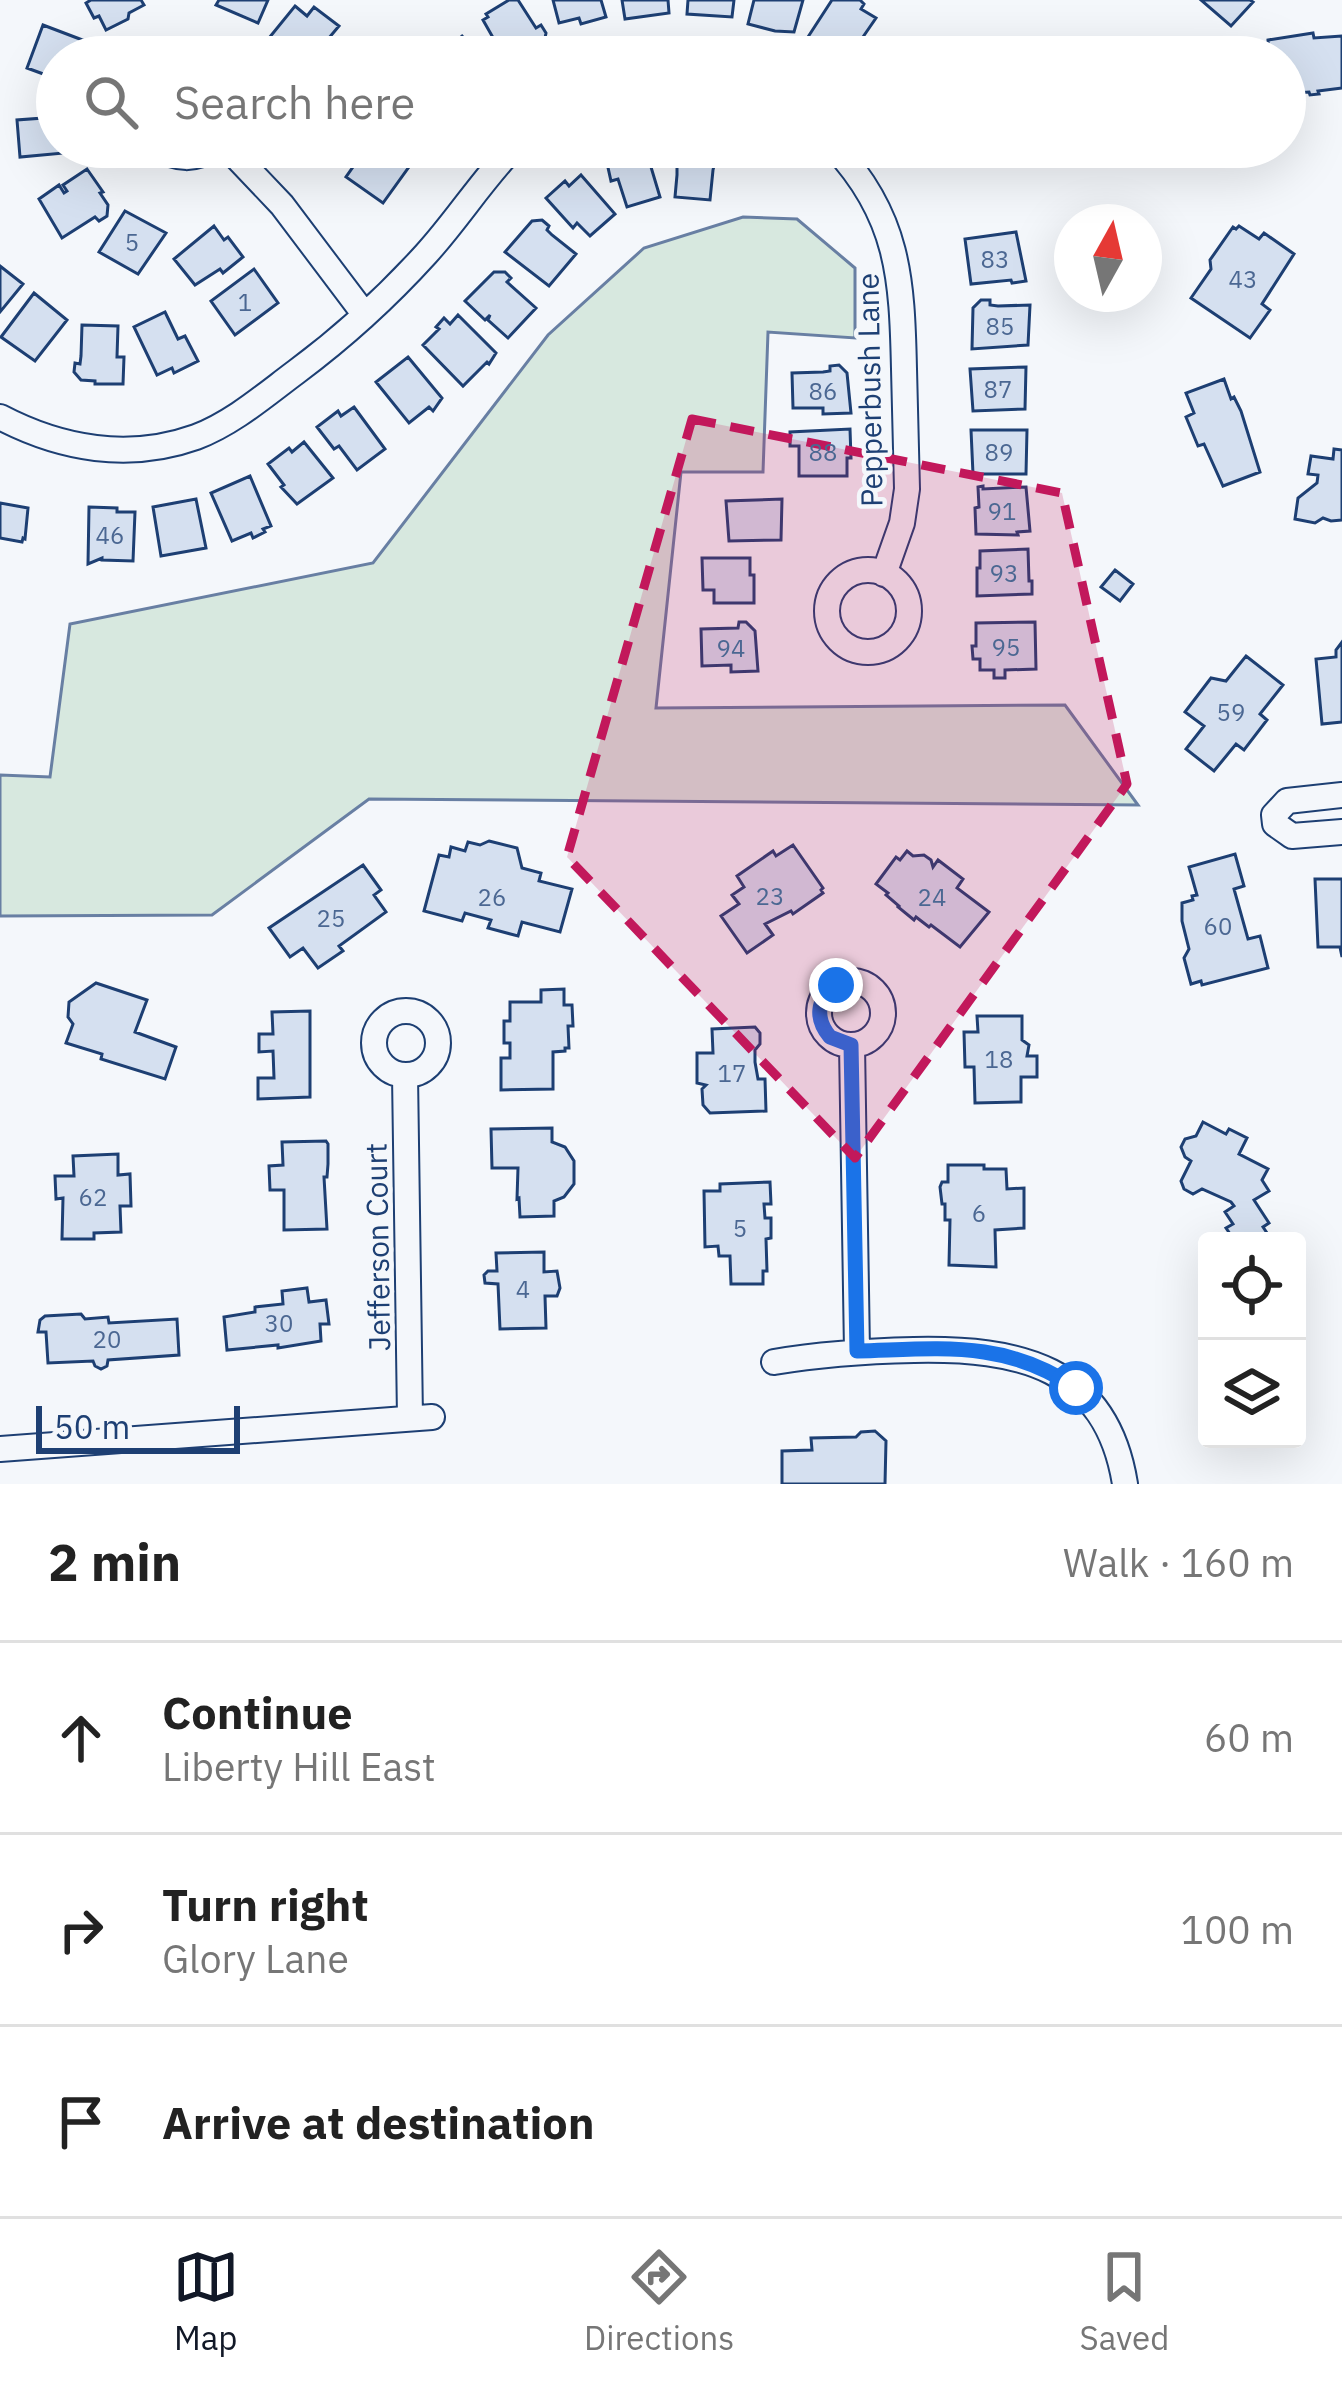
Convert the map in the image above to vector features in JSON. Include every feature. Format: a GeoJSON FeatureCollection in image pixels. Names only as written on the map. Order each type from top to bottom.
{"type":"FeatureCollection","features":[{"type":"Feature","properties":{"kind":"street"},"geometry":{"type":"LineString","coordinates":[[247,168],[282,205],[364,315]]}},
{"type":"Feature","properties":{"kind":"street"},"geometry":{"type":"LineString","coordinates":[[0,418],[31,433],[100,450],[170,445],[199,436],[304,366],[364,315],[426,254],[497,168]]}},
{"type":"Feature","properties":{"kind":"street","name":"Pepperbush Lane"},"geometry":{"type":"LineString","coordinates":[[852,168],[881,212],[900,278],[907,489],[902,523],[884,574]]}},
{"type":"Feature","properties":{"kind":"street"},"geometry":{"type":"LineString","coordinates":[[1342,795],[1286,801],[1274,815],[1275,824],[1292,836],[1342,832]]}},
{"type":"Feature","properties":{"kind":"street"},"geometry":{"type":"LineString","coordinates":[[851,1045],[857,1351]]}},
{"type":"Feature","properties":{"kind":"street","name":"Jefferson Court"},"geometry":{"type":"LineString","coordinates":[[0,1449],[421,1418],[405,1075]]}},
{"type":"Feature","properties":{"kind":"street"},"geometry":{"type":"LineString","coordinates":[[774,1362],[857,1351],[967,1349],[1024,1359],[1051,1370],[1096,1410],[1122,1462],[1126,1484]]}},
{"type":"Feature","properties":{"kind":"highlighted area"},"geometry":{"type":"Polygon","coordinates":[[[692,419],[1062,493],[1127,784],[855,1158],[567,857],[692,419]]]}},
{"type":"Feature","properties":{"kind":"shaded area"},"geometry":{"type":"Polygon","coordinates":[[[743,217],[797,219],[855,268],[855,338],[768,332],[763,472],[681,472],[656,708],[1065,705],[1138,805],[369,799],[212,915],[0,916],[0,775],[50,777],[70,624],[373,563],[548,335],[644,248],[743,217]]]}},
{"type":"Feature","properties":{"kind":"building"},"geometry":{"type":"Polygon","coordinates":[[[141,0],[144,5],[106,30],[86,3],[141,0]]]}},
{"type":"Feature","properties":{"kind":"building"},"geometry":{"type":"Polygon","coordinates":[[[219,0],[268,0],[258,23],[216,5],[219,0]]]}},
{"type":"Feature","properties":{"kind":"building"},"geometry":{"type":"Polygon","coordinates":[[[509,0],[518,0],[545,36],[492,36],[483,20],[509,0]]]}},
{"type":"Feature","properties":{"kind":"building"},"geometry":{"type":"Polygon","coordinates":[[[553,0],[601,0],[606,17],[581,24],[579,18],[559,23],[553,0]]]}},
{"type":"Feature","properties":{"kind":"building"},"geometry":{"type":"Polygon","coordinates":[[[622,0],[668,0],[669,13],[625,19],[622,0]]]}},
{"type":"Feature","properties":{"kind":"building"},"geometry":{"type":"Polygon","coordinates":[[[688,0],[734,0],[732,17],[687,14],[688,0]]]}},
{"type":"Feature","properties":{"kind":"building"},"geometry":{"type":"Polygon","coordinates":[[[754,0],[803,0],[794,32],[748,24],[754,0]]]}},
{"type":"Feature","properties":{"kind":"building"},"geometry":{"type":"Polygon","coordinates":[[[832,0],[860,0],[861,9],[876,18],[864,36],[809,36],[832,0]]]}},
{"type":"Feature","properties":{"kind":"building"},"geometry":{"type":"Polygon","coordinates":[[[1201,0],[1250,0],[1253,2],[1231,26],[1201,0]]]}},
{"type":"Feature","properties":{"kind":"building"},"geometry":{"type":"Polygon","coordinates":[[[295,6],[307,16],[314,7],[339,26],[331,36],[271,36],[295,6]]]}},
{"type":"Feature","properties":{"kind":"building"},"geometry":{"type":"Polygon","coordinates":[[[43,25],[72,36],[39,36],[43,25]]]}},
{"type":"Feature","properties":{"kind":"building"},"geometry":{"type":"Polygon","coordinates":[[[1313,33],[1314,38],[1342,36],[1342,88],[1306,92],[1306,36],[1294,36],[1313,33]]]}},
{"type":"Feature","properties":{"kind":"building"},"geometry":{"type":"Polygon","coordinates":[[[36,44],[36,71],[27,68],[36,44]]]}},
{"type":"Feature","properties":{"kind":"building"},"geometry":{"type":"Polygon","coordinates":[[[36,119],[36,156],[20,157],[17,120],[36,119]]]}},
{"type":"Feature","properties":{"kind":"building"},"geometry":{"type":"Polygon","coordinates":[[[352,168],[408,168],[383,203],[346,177],[352,168]]]}},
{"type":"Feature","properties":{"kind":"building"},"geometry":{"type":"Polygon","coordinates":[[[608,168],[651,168],[660,197],[627,207],[618,179],[611,181],[608,168]]]}},
{"type":"Feature","properties":{"kind":"building"},"geometry":{"type":"Polygon","coordinates":[[[677,168],[714,168],[710,200],[675,197],[677,168]]]}},
{"type":"Feature","properties":{"kind":"building"},"geometry":{"type":"Polygon","coordinates":[[[87,169],[103,192],[107,216],[99,221],[95,217],[62,238],[39,199],[59,185],[64,193],[63,185],[87,169]]]}},
{"type":"Feature","properties":{"kind":"building"},"geometry":{"type":"Polygon","coordinates":[[[581,175],[615,214],[590,236],[577,223],[573,228],[546,198],[565,181],[569,186],[581,175]]]}},
{"type":"Feature","properties":{"kind":"building"},"geometry":{"type":"Polygon","coordinates":[[[125,211],[166,233],[138,274],[99,252],[125,211]]]}},
{"type":"Feature","properties":{"kind":"building"},"geometry":{"type":"Polygon","coordinates":[[[542,220],[576,254],[549,286],[505,252],[532,221],[542,220]]]}},
{"type":"Feature","properties":{"kind":"building"},"geometry":{"type":"Polygon","coordinates":[[[214,226],[243,257],[223,273],[220,269],[195,285],[174,259],[214,226]]]}},
{"type":"Feature","properties":{"kind":"building"},"geometry":{"type":"Polygon","coordinates":[[[1233,227],[1259,239],[1264,233],[1294,254],[1262,304],[1270,310],[1250,338],[1191,298],[1211,269],[1210,260],[1233,227]]]}},
{"type":"Feature","properties":{"kind":"building"},"geometry":{"type":"Polygon","coordinates":[[[1016,232],[1026,281],[971,284],[965,239],[1016,232]]]}},
{"type":"Feature","properties":{"kind":"building"},"geometry":{"type":"Polygon","coordinates":[[[0,266],[23,284],[0,312],[0,266]]]}},
{"type":"Feature","properties":{"kind":"building"},"geometry":{"type":"Polygon","coordinates":[[[254,269],[278,303],[235,335],[211,301],[254,269]]]}},
{"type":"Feature","properties":{"kind":"building"},"geometry":{"type":"Polygon","coordinates":[[[494,272],[505,272],[511,278],[507,282],[536,308],[508,338],[488,320],[490,315],[485,320],[465,301],[494,272]]]}},
{"type":"Feature","properties":{"kind":"building"},"geometry":{"type":"Polygon","coordinates":[[[34,293],[67,320],[35,361],[1,337],[34,293]]]}},
{"type":"Feature","properties":{"kind":"building"},"geometry":{"type":"Polygon","coordinates":[[[981,300],[998,306],[1030,305],[1028,345],[972,349],[973,308],[981,300]]]}},
{"type":"Feature","properties":{"kind":"building"},"geometry":{"type":"Polygon","coordinates":[[[165,312],[178,339],[185,336],[198,361],[174,373],[172,368],[157,375],[134,327],[165,312]]]}},
{"type":"Feature","properties":{"kind":"building"},"geometry":{"type":"Polygon","coordinates":[[[458,315],[496,353],[463,386],[423,345],[444,318],[450,324],[458,315]]]}},
{"type":"Feature","properties":{"kind":"building"},"geometry":{"type":"Polygon","coordinates":[[[82,325],[118,326],[117,357],[124,357],[123,384],[95,384],[74,372],[75,363],[80,364],[82,325]]]}},
{"type":"Feature","properties":{"kind":"building"},"geometry":{"type":"Polygon","coordinates":[[[408,357],[442,398],[433,411],[429,407],[409,423],[376,382],[408,357]]]}},
{"type":"Feature","properties":{"kind":"building"},"geometry":{"type":"Polygon","coordinates":[[[839,365],[847,373],[851,413],[793,408],[792,373],[830,371],[830,366],[839,365]]]}},
{"type":"Feature","properties":{"kind":"building"},"geometry":{"type":"Polygon","coordinates":[[[1026,367],[1025,409],[973,411],[970,369],[1026,367]]]}},
{"type":"Feature","properties":{"kind":"building"},"geometry":{"type":"Polygon","coordinates":[[[1224,379],[1241,411],[1260,472],[1223,486],[1186,417],[1194,413],[1186,393],[1224,379]]]}},
{"type":"Feature","properties":{"kind":"building"},"geometry":{"type":"Polygon","coordinates":[[[354,407],[385,449],[357,470],[317,427],[338,411],[341,416],[354,407]]]}},
{"type":"Feature","properties":{"kind":"building"},"geometry":{"type":"Polygon","coordinates":[[[850,429],[847,476],[799,476],[799,446],[790,446],[790,432],[850,429]]]}},
{"type":"Feature","properties":{"kind":"building"},"geometry":{"type":"Polygon","coordinates":[[[971,430],[1027,430],[1026,474],[973,474],[971,430]]]}},
{"type":"Feature","properties":{"kind":"building"},"geometry":{"type":"Polygon","coordinates":[[[304,442],[333,478],[297,504],[268,464],[304,442]]]}},
{"type":"Feature","properties":{"kind":"building"},"geometry":{"type":"Polygon","coordinates":[[[1334,449],[1342,450],[1342,520],[1295,519],[1298,498],[1317,483],[1318,475],[1308,474],[1311,456],[1333,459],[1334,449]]]}},
{"type":"Feature","properties":{"kind":"building"},"geometry":{"type":"Polygon","coordinates":[[[250,476],[271,526],[253,538],[251,533],[232,541],[211,493],[250,476]]]}},
{"type":"Feature","properties":{"kind":"building"},"geometry":{"type":"Polygon","coordinates":[[[978,487],[1026,487],[1030,531],[976,534],[978,487]]]}},
{"type":"Feature","properties":{"kind":"building"},"geometry":{"type":"Polygon","coordinates":[[[196,499],[206,548],[161,556],[153,507],[196,499]]]}},
{"type":"Feature","properties":{"kind":"building"},"geometry":{"type":"Polygon","coordinates":[[[782,499],[781,540],[729,541],[726,501],[782,499]]]}},
{"type":"Feature","properties":{"kind":"building"},"geometry":{"type":"Polygon","coordinates":[[[0,503],[28,508],[22,542],[0,538],[0,503]]]}},
{"type":"Feature","properties":{"kind":"building"},"geometry":{"type":"Polygon","coordinates":[[[89,507],[135,512],[133,561],[102,558],[88,564],[89,507]]]}},
{"type":"Feature","properties":{"kind":"building"},"geometry":{"type":"Polygon","coordinates":[[[1028,549],[1032,594],[977,596],[980,551],[1028,549]]]}},
{"type":"Feature","properties":{"kind":"building"},"geometry":{"type":"Polygon","coordinates":[[[702,558],[750,558],[754,603],[714,603],[714,590],[703,590],[702,558]]]}},
{"type":"Feature","properties":{"kind":"building"},"geometry":{"type":"Polygon","coordinates":[[[1115,570],[1133,584],[1120,601],[1101,587],[1115,570]]]}},
{"type":"Feature","properties":{"kind":"building"},"geometry":{"type":"Polygon","coordinates":[[[739,622],[755,631],[758,671],[702,666],[701,629],[738,628],[739,622]]]}},
{"type":"Feature","properties":{"kind":"building"},"geometry":{"type":"Polygon","coordinates":[[[1035,622],[1036,669],[1005,670],[1005,678],[994,678],[994,670],[980,670],[980,659],[973,659],[976,623],[1035,622]]]}},
{"type":"Feature","properties":{"kind":"building"},"geometry":{"type":"Polygon","coordinates":[[[1342,642],[1342,722],[1322,724],[1316,659],[1336,657],[1342,642]]]}},
{"type":"Feature","properties":{"kind":"building"},"geometry":{"type":"Polygon","coordinates":[[[1246,656],[1283,685],[1260,714],[1267,720],[1244,750],[1236,744],[1214,771],[1186,749],[1204,726],[1185,712],[1211,678],[1226,681],[1246,656]]]}},
{"type":"Feature","properties":{"kind":"building"},"geometry":{"type":"Polygon","coordinates":[[[468,842],[517,848],[522,868],[541,873],[539,881],[572,889],[560,932],[522,922],[518,936],[488,928],[491,920],[465,913],[462,921],[424,911],[439,855],[449,857],[451,847],[465,851],[468,842]]]}},
{"type":"Feature","properties":{"kind":"building"},"geometry":{"type":"Polygon","coordinates":[[[793,845],[823,893],[793,914],[765,924],[773,935],[747,953],[721,916],[739,904],[732,895],[744,887],[737,876],[773,851],[776,856],[793,845]]]}},
{"type":"Feature","properties":{"kind":"building"},"geometry":{"type":"Polygon","coordinates":[[[907,851],[924,855],[933,867],[938,860],[963,879],[957,888],[989,912],[960,947],[931,925],[914,920],[876,884],[896,857],[900,860],[907,851]]]}},
{"type":"Feature","properties":{"kind":"building"},"geometry":{"type":"Polygon","coordinates":[[[1235,854],[1244,886],[1234,889],[1248,939],[1260,936],[1268,968],[1191,984],[1182,921],[1182,903],[1197,895],[1189,867],[1235,854]]]}},
{"type":"Feature","properties":{"kind":"building"},"geometry":{"type":"Polygon","coordinates":[[[363,865],[381,890],[374,895],[386,912],[339,946],[343,951],[318,968],[303,948],[290,957],[269,928],[363,865]]]}},
{"type":"Feature","properties":{"kind":"building"},"geometry":{"type":"Polygon","coordinates":[[[1315,879],[1342,879],[1342,957],[1340,947],[1318,947],[1315,879]]]}},
{"type":"Feature","properties":{"kind":"building"},"geometry":{"type":"Polygon","coordinates":[[[96,983],[147,1000],[135,1032],[176,1047],[165,1079],[66,1043],[73,1024],[68,1017],[69,1002],[96,983]]]}},
{"type":"Feature","properties":{"kind":"building"},"geometry":{"type":"Polygon","coordinates":[[[564,989],[564,1005],[572,1005],[573,1026],[568,1026],[569,1048],[553,1052],[553,1089],[501,1090],[501,1058],[510,1058],[504,1021],[510,1021],[510,1002],[541,1002],[541,990],[564,989]]]}},
{"type":"Feature","properties":{"kind":"building"},"geometry":{"type":"Polygon","coordinates":[[[310,1011],[310,1097],[258,1099],[258,1078],[274,1078],[273,1051],[259,1052],[259,1034],[273,1034],[272,1012],[310,1011]]]}},
{"type":"Feature","properties":{"kind":"building"},"geometry":{"type":"Polygon","coordinates":[[[977,1016],[1022,1016],[1022,1040],[1029,1045],[1027,1056],[1037,1056],[1037,1077],[1021,1077],[1021,1102],[975,1103],[974,1067],[965,1067],[964,1032],[978,1032],[977,1016]]]}},
{"type":"Feature","properties":{"kind":"building"},"geometry":{"type":"Polygon","coordinates":[[[755,1027],[760,1044],[755,1062],[758,1079],[765,1079],[766,1111],[710,1113],[703,1105],[706,1085],[697,1083],[697,1053],[713,1053],[712,1029],[755,1027]]]}},
{"type":"Feature","properties":{"kind":"building"},"geometry":{"type":"Polygon","coordinates":[[[1203,1122],[1247,1138],[1239,1154],[1268,1169],[1262,1180],[1269,1191],[1254,1200],[1269,1223],[1263,1227],[1266,1232],[1229,1232],[1226,1228],[1233,1224],[1225,1212],[1234,1206],[1231,1202],[1202,1189],[1193,1194],[1184,1189],[1181,1181],[1191,1161],[1181,1147],[1185,1139],[1196,1136],[1203,1122]]]}},
{"type":"Feature","properties":{"kind":"building"},"geometry":{"type":"Polygon","coordinates":[[[552,1128],[552,1142],[565,1147],[574,1161],[574,1184],[554,1201],[554,1216],[520,1217],[518,1168],[492,1168],[491,1129],[552,1128]]]}},
{"type":"Feature","properties":{"kind":"building"},"geometry":{"type":"Polygon","coordinates":[[[326,1141],[327,1229],[284,1230],[284,1190],[270,1190],[269,1166],[283,1165],[282,1142],[326,1141]]]}},
{"type":"Feature","properties":{"kind":"building"},"geometry":{"type":"Polygon","coordinates":[[[118,1154],[118,1175],[130,1174],[131,1206],[120,1206],[121,1232],[94,1233],[94,1239],[62,1239],[63,1198],[56,1199],[55,1176],[74,1176],[73,1156],[118,1154]]]}},
{"type":"Feature","properties":{"kind":"building"},"geometry":{"type":"Polygon","coordinates":[[[948,1165],[1006,1169],[1007,1189],[1024,1188],[1024,1228],[995,1230],[996,1267],[949,1265],[950,1220],[945,1220],[940,1187],[948,1182],[948,1165]]]}},
{"type":"Feature","properties":{"kind":"building"},"geometry":{"type":"Polygon","coordinates":[[[770,1182],[771,1204],[764,1204],[765,1218],[771,1218],[771,1238],[766,1239],[763,1284],[731,1284],[730,1256],[719,1256],[718,1246],[705,1247],[704,1191],[720,1191],[720,1184],[770,1182]]]}},
{"type":"Feature","properties":{"kind":"building"},"geometry":{"type":"Polygon","coordinates":[[[544,1252],[544,1272],[557,1271],[560,1288],[557,1296],[545,1296],[546,1328],[500,1329],[498,1284],[485,1283],[484,1275],[497,1271],[496,1253],[544,1252]]]}},
{"type":"Feature","properties":{"kind":"building"},"geometry":{"type":"Polygon","coordinates":[[[307,1288],[309,1302],[326,1300],[329,1324],[320,1324],[321,1341],[227,1350],[224,1317],[283,1304],[282,1291],[307,1288]]]}},
{"type":"Feature","properties":{"kind":"building"},"geometry":{"type":"Polygon","coordinates":[[[81,1314],[85,1319],[108,1317],[109,1323],[177,1319],[179,1355],[108,1360],[101,1369],[93,1361],[48,1363],[46,1332],[38,1332],[40,1320],[81,1314]]]}},
{"type":"Feature","properties":{"kind":"building"},"geometry":{"type":"Polygon","coordinates":[[[875,1431],[886,1441],[885,1484],[782,1484],[782,1451],[812,1450],[811,1438],[856,1437],[875,1431]]]}},
{"type":"Feature","properties":{"kind":"route"},"geometry":{"type":"LineString","coordinates":[[836,985],[822,1000],[819,1020],[830,1037],[851,1045],[857,1351],[997,1353],[1051,1370],[1076,1388]]}}]}
